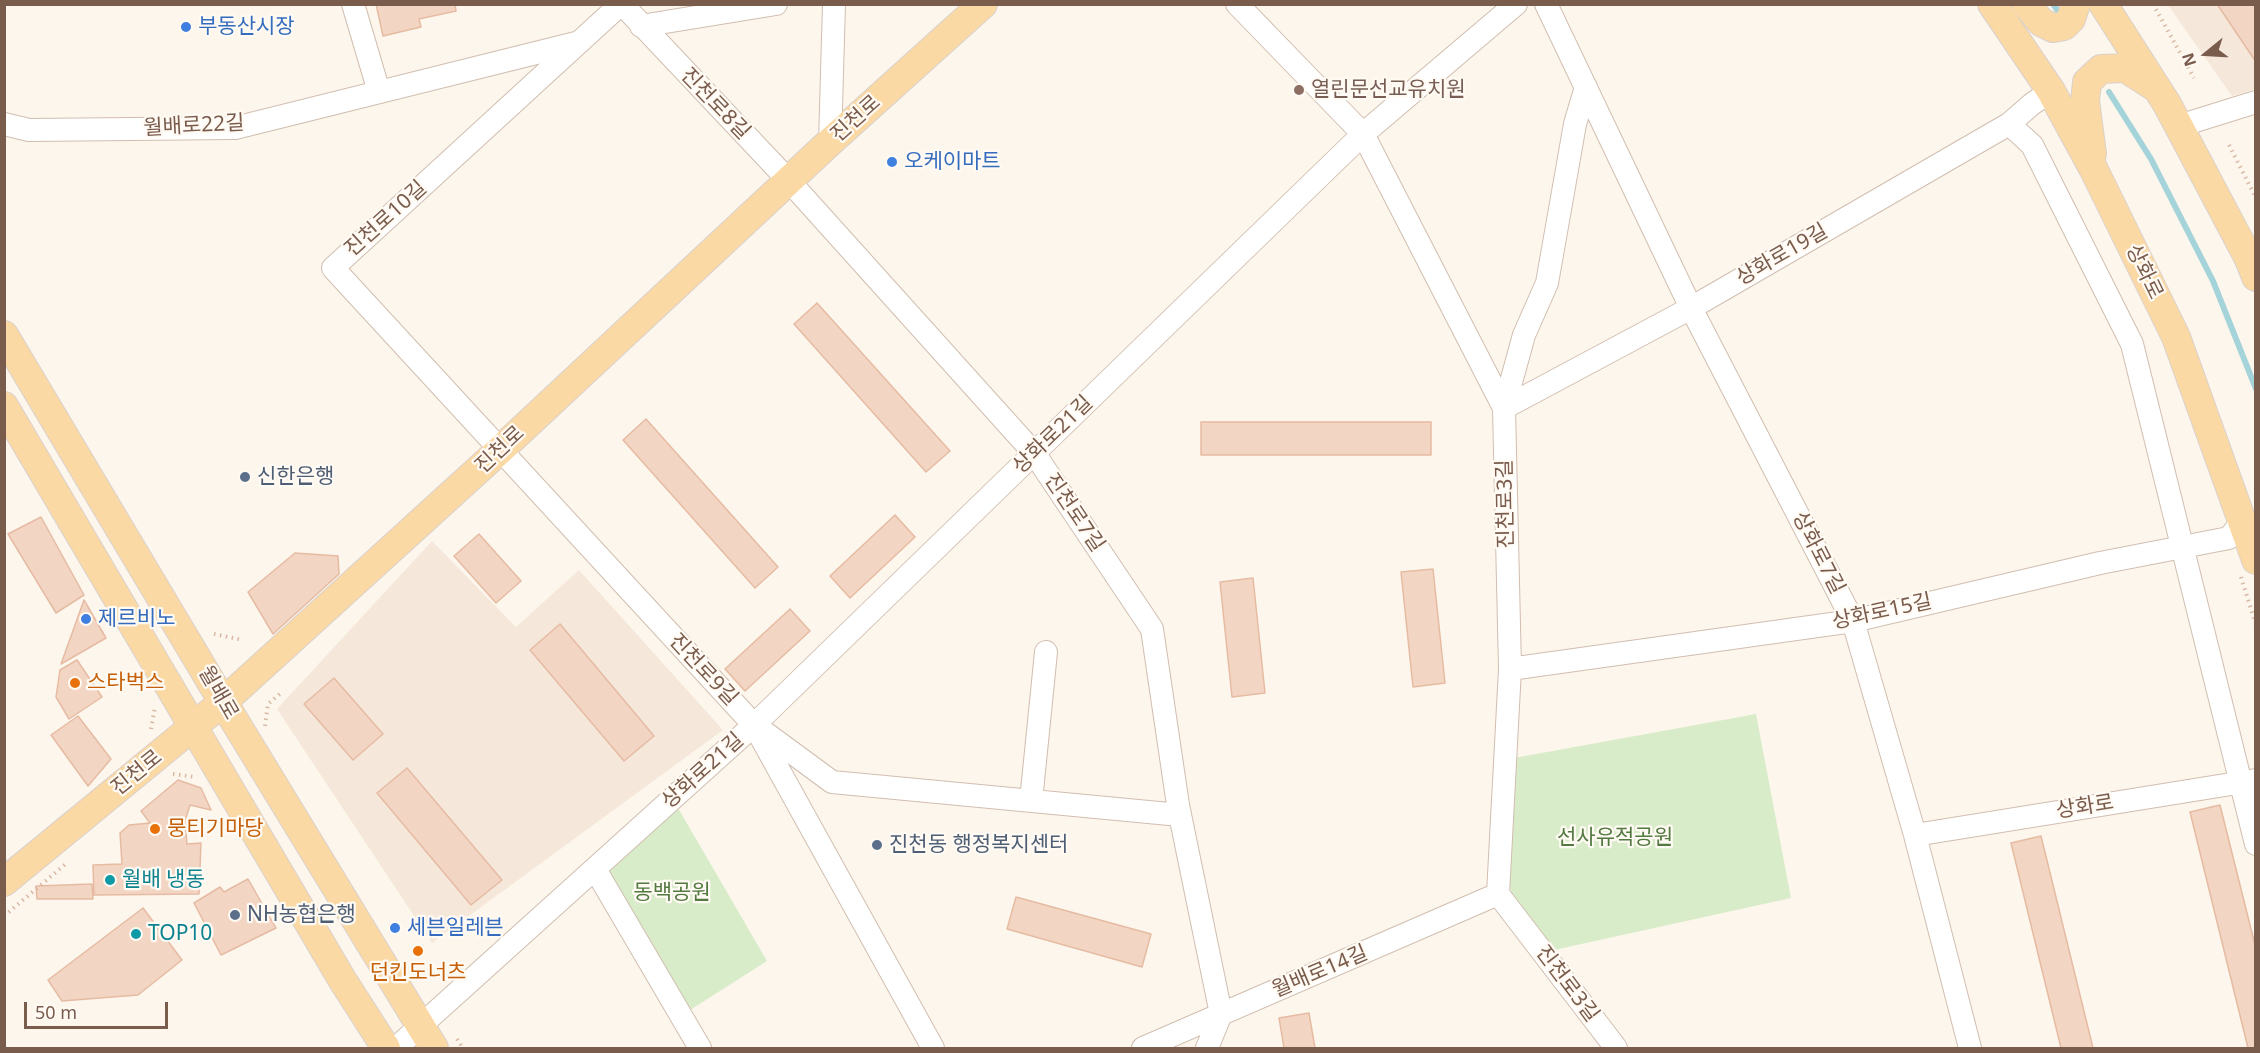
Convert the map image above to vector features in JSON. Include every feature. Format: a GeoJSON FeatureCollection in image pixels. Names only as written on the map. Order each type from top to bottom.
{"type":"FeatureCollection","features":[{"type":"Feature","properties":{"kind":"main road","name":"진천로"},"geometry":{"type":"LineString","coordinates":[[4,882],[223,702],[500,450],[790,182],[830,142],[983,4]]}},
{"type":"Feature","properties":{"kind":"main road","name":"상화로"},"geometry":{"type":"LineString","coordinates":[[1992,4],[2052,91],[2094,170],[2176,337],[2236,529],[2256,560]]}},
{"type":"Feature","properties":{"kind":"main road"},"geometry":{"type":"LineString","coordinates":[[2026,4],[2041,22],[2053,28],[2064,26],[2071,19],[2076,4]]}},
{"type":"Feature","properties":{"kind":"main road"},"geometry":{"type":"LineString","coordinates":[[2103,4],[2179,126],[2250,260],[2256,277]]}},
{"type":"Feature","properties":{"kind":"main road"},"geometry":{"type":"LineString","coordinates":[[2094,170],[2085,101],[2087,82],[2101,69],[2125,68],[2158,89]]}},
{"type":"Feature","properties":{"kind":"main road","name":"월배로"},"geometry":{"type":"LineString","coordinates":[[4,335],[223,702],[428,1037]]}},
{"type":"Feature","properties":{"kind":"main road","name":"월배로"},"geometry":{"type":"LineString","coordinates":[[4,406],[337,971],[386,1048]]}},
{"type":"Feature","properties":{"kind":"street"},"geometry":{"type":"LineString","coordinates":[[354,4],[380,92]]}},
{"type":"Feature","properties":{"kind":"street","name":"진천로8길"},"geometry":{"type":"LineString","coordinates":[[621,4],[790,182]]}},
{"type":"Feature","properties":{"kind":"street","name":"진천로10길"},"geometry":{"type":"LineString","coordinates":[[500,450],[333,268],[621,4]]}},
{"type":"Feature","properties":{"kind":"street"},"geometry":{"type":"LineString","coordinates":[[641,26],[776,4]]}},
{"type":"Feature","properties":{"kind":"street"},"geometry":{"type":"LineString","coordinates":[[830,142],[834,4]]}},
{"type":"Feature","properties":{"kind":"street","name":"진천로3길"},"geometry":{"type":"LineString","coordinates":[[1238,4],[1364,134],[1504,408],[1510,669],[1498,894],[1616,1048]]}},
{"type":"Feature","properties":{"kind":"street","name":"상화로21길"},"geometry":{"type":"LineString","coordinates":[[396,1048],[428,1037],[595,869],[754,725],[1364,134],[1516,4]]}},
{"type":"Feature","properties":{"kind":"street","name":"상화로7길"},"geometry":{"type":"LineString","coordinates":[[1546,4],[1691,308],[1853,621],[1915,835],[1970,1048]]}},
{"type":"Feature","properties":{"kind":"street","name":"월배로22길"},"geometry":{"type":"LineString","coordinates":[[4,124],[29,130],[235,128],[580,42]]}},
{"type":"Feature","properties":{"kind":"street"},"geometry":{"type":"LineString","coordinates":[[1504,408],[1524,335],[1547,283],[1575,124],[1586,87]]}},
{"type":"Feature","properties":{"kind":"street","name":"상화로19길"},"geometry":{"type":"LineString","coordinates":[[1504,408],[1691,308],[2009,124],[2032,104],[2052,91]]}},
{"type":"Feature","properties":{"kind":"street"},"geometry":{"type":"LineString","coordinates":[[2179,126],[2256,102]]}},
{"type":"Feature","properties":{"kind":"street"},"geometry":{"type":"LineString","coordinates":[[2009,124],[2032,145],[2132,344],[2182,547],[2249,781],[2256,844]]}},
{"type":"Feature","properties":{"kind":"street","name":"진천로7길"},"geometry":{"type":"LineString","coordinates":[[790,182],[1034,453],[1152,629],[1180,815],[1221,1014]]}},
{"type":"Feature","properties":{"kind":"street","name":"진천로9길"},"geometry":{"type":"LineString","coordinates":[[500,450],[754,725],[933,1048]]}},
{"type":"Feature","properties":{"kind":"street","name":"상화로15길"},"geometry":{"type":"LineString","coordinates":[[1510,669],[1853,621],[2182,547],[2236,529]]}},
{"type":"Feature","properties":{"kind":"street"},"geometry":{"type":"LineString","coordinates":[[1030,801],[1046,652]]}},
{"type":"Feature","properties":{"kind":"street"},"geometry":{"type":"LineString","coordinates":[[754,725],[832,782],[1180,815]]}},
{"type":"Feature","properties":{"kind":"street","name":"상화로"},"geometry":{"type":"LineString","coordinates":[[1915,835],[2249,781]]}},
{"type":"Feature","properties":{"kind":"street"},"geometry":{"type":"LineString","coordinates":[[595,869],[700,1048]]}},
{"type":"Feature","properties":{"kind":"street","name":"월배로14길"},"geometry":{"type":"LineString","coordinates":[[1143,1048],[1498,894]]}},
{"type":"Feature","properties":{"kind":"street"},"geometry":{"type":"LineString","coordinates":[[1207,1048],[1221,1014]]}},
{"type":"Feature","properties":{"kind":"path"},"geometry":{"type":"LineString","coordinates":[[2153,4],[2194,78]]}},
{"type":"Feature","properties":{"kind":"path"},"geometry":{"type":"LineString","coordinates":[[2229,145],[2256,198]]}},
{"type":"Feature","properties":{"kind":"path"},"geometry":{"type":"LineString","coordinates":[[2236,529],[2256,626]]}},
{"type":"Feature","properties":{"kind":"path"},"geometry":{"type":"LineString","coordinates":[[214,634],[243,640]]}},
{"type":"Feature","properties":{"kind":"path"},"geometry":{"type":"LineString","coordinates":[[147,734],[153,727],[155,704]]}},
{"type":"Feature","properties":{"kind":"path"},"geometry":{"type":"LineString","coordinates":[[168,779],[173,774],[199,778]]}},
{"type":"Feature","properties":{"kind":"path"},"geometry":{"type":"LineString","coordinates":[[4,916],[77,855]]}},
{"type":"Feature","properties":{"kind":"shaded area"},"geometry":{"type":"Polygon","coordinates":[[[2168,5],[2255,5],[2255,89],[2232,96],[2168,5]]]}},
{"type":"Feature","properties":{"kind":"shaded area"},"geometry":{"type":"Polygon","coordinates":[[[432,541],[516,627],[579,570],[723,730],[432,943],[277,709],[432,541]]]}},
{"type":"Feature","properties":{"kind":"green space","name":"선사유적공원"},"geometry":{"type":"Polygon","coordinates":[[[1756,714],[1791,898],[1554,950],[1511,892],[1508,878],[1514,758],[1756,714]]]}},
{"type":"Feature","properties":{"kind":"green space","name":"동백공원"},"geometry":{"type":"Polygon","coordinates":[[[678,808],[767,961],[687,1012],[605,872],[678,808]]]}},
{"type":"Feature","properties":{"kind":"building"},"geometry":{"type":"Polygon","coordinates":[[[376,4],[455,4],[456,11],[419,19],[421,27],[383,36],[376,4]]]}},
{"type":"Feature","properties":{"kind":"building"},"geometry":{"type":"Polygon","coordinates":[[[2217,4],[2256,4],[2256,62],[2217,4]]]}},
{"type":"Feature","properties":{"kind":"building"},"geometry":{"type":"Polygon","coordinates":[[[817,303],[950,451],[926,472],[794,324],[817,303]]]}},
{"type":"Feature","properties":{"kind":"building"},"geometry":{"type":"Polygon","coordinates":[[[646,419],[778,567],[755,588],[623,440],[646,419]]]}},
{"type":"Feature","properties":{"kind":"building"},"geometry":{"type":"Polygon","coordinates":[[[1201,422],[1431,422],[1431,455],[1201,455],[1201,422]]]}},
{"type":"Feature","properties":{"kind":"building"},"geometry":{"type":"Polygon","coordinates":[[[895,515],[915,537],[850,598],[830,576],[895,515]]]}},
{"type":"Feature","properties":{"kind":"building"},"geometry":{"type":"Polygon","coordinates":[[[41,517],[84,595],[56,613],[8,534],[41,517]]]}},
{"type":"Feature","properties":{"kind":"building"},"geometry":{"type":"Polygon","coordinates":[[[479,534],[521,581],[496,603],[454,556],[479,534]]]}},
{"type":"Feature","properties":{"kind":"building"},"geometry":{"type":"Polygon","coordinates":[[[295,553],[338,556],[339,574],[273,634],[248,592],[295,553]]]}},
{"type":"Feature","properties":{"kind":"building"},"geometry":{"type":"Polygon","coordinates":[[[1433,569],[1445,683],[1413,687],[1401,572],[1433,569]]]}},
{"type":"Feature","properties":{"kind":"building"},"geometry":{"type":"Polygon","coordinates":[[[1253,578],[1265,693],[1232,697],[1220,582],[1253,578]]]}},
{"type":"Feature","properties":{"kind":"building","name":"제르비노"},"geometry":{"type":"Polygon","coordinates":[[[84,600],[106,638],[61,664],[84,600]]]}},
{"type":"Feature","properties":{"kind":"building"},"geometry":{"type":"Polygon","coordinates":[[[790,609],[810,631],[745,691],[725,669],[790,609]]]}},
{"type":"Feature","properties":{"kind":"building"},"geometry":{"type":"Polygon","coordinates":[[[560,624],[654,736],[624,761],[530,650],[560,624]]]}},
{"type":"Feature","properties":{"kind":"building","name":"스타벅스"},"geometry":{"type":"Polygon","coordinates":[[[77,660],[102,697],[69,719],[56,697],[60,670],[77,660]]]}},
{"type":"Feature","properties":{"kind":"building"},"geometry":{"type":"Polygon","coordinates":[[[334,678],[383,734],[353,760],[304,704],[334,678]]]}},
{"type":"Feature","properties":{"kind":"building"},"geometry":{"type":"Polygon","coordinates":[[[78,716],[111,759],[88,786],[51,735],[78,716]]]}},
{"type":"Feature","properties":{"kind":"building"},"geometry":{"type":"Polygon","coordinates":[[[407,768],[502,880],[471,905],[377,793],[407,768]]]}},
{"type":"Feature","properties":{"kind":"building"},"geometry":{"type":"Polygon","coordinates":[[[178,780],[201,788],[211,810],[190,805],[185,821],[187,844],[201,843],[199,894],[94,895],[93,865],[122,864],[120,833],[129,825],[150,823],[141,811],[178,780]]]}},
{"type":"Feature","properties":{"kind":"building"},"geometry":{"type":"Polygon","coordinates":[[[2220,805],[2256,949],[2256,1048],[2248,1048],[2190,812],[2220,805]]]}},
{"type":"Feature","properties":{"kind":"building"},"geometry":{"type":"Polygon","coordinates":[[[2041,836],[2093,1048],[2061,1048],[2011,843],[2041,836]]]}},
{"type":"Feature","properties":{"kind":"building","name":"NH농협은행"},"geometry":{"type":"Polygon","coordinates":[[[248,879],[276,928],[221,955],[194,903],[220,887],[224,892],[248,879]]]}},
{"type":"Feature","properties":{"kind":"building"},"geometry":{"type":"Polygon","coordinates":[[[92,884],[93,899],[37,899],[36,886],[92,884]]]}},
{"type":"Feature","properties":{"kind":"building"},"geometry":{"type":"Polygon","coordinates":[[[1016,897],[1151,934],[1142,967],[1007,929],[1016,897]]]}},
{"type":"Feature","properties":{"kind":"building","name":"TOP10"},"geometry":{"type":"Polygon","coordinates":[[[143,908],[182,960],[138,995],[62,1001],[48,980],[143,908]]]}},
{"type":"Feature","properties":{"kind":"building"},"geometry":{"type":"Polygon","coordinates":[[[1309,1013],[1315,1048],[1284,1048],[1279,1018],[1309,1013]]]}},
{"type":"Feature","properties":{"kind":"waterway"},"geometry":{"type":"LineString","coordinates":[[2053,4],[2058,11]]}},
{"type":"Feature","properties":{"kind":"waterway"},"geometry":{"type":"LineString","coordinates":[[2109,92],[2151,159],[2213,281],[2256,389]]}},
{"type":"Feature","properties":{"kind":"place","name":"부동산시장"},"geometry":{"type":"Point","coordinates":[186,27]}},
{"type":"Feature","properties":{"kind":"place","name":"열린문선교유치원"},"geometry":{"type":"Point","coordinates":[1299,90]}},
{"type":"Feature","properties":{"kind":"place","name":"오케이마트"},"geometry":{"type":"Point","coordinates":[892,162]}},
{"type":"Feature","properties":{"kind":"place","name":"신한은행"},"geometry":{"type":"Point","coordinates":[245,477]}},
{"type":"Feature","properties":{"kind":"place","name":"제르비노"},"geometry":{"type":"Point","coordinates":[86,619]}},
{"type":"Feature","properties":{"kind":"place","name":"스타벅스"},"geometry":{"type":"Point","coordinates":[75,683]}},
{"type":"Feature","properties":{"kind":"place","name":"뭉티기마당"},"geometry":{"type":"Point","coordinates":[155,829]}},
{"type":"Feature","properties":{"kind":"place","name":"진천동 행정복지센터"},"geometry":{"type":"Point","coordinates":[877,845]}},
{"type":"Feature","properties":{"kind":"place","name":"월배 냉동"},"geometry":{"type":"Point","coordinates":[110,880]}},
{"type":"Feature","properties":{"kind":"place","name":"NH농협은행"},"geometry":{"type":"Point","coordinates":[235,915]}},
{"type":"Feature","properties":{"kind":"place","name":"세븐일레븐"},"geometry":{"type":"Point","coordinates":[395,928]}},
{"type":"Feature","properties":{"kind":"place","name":"TOP10"},"geometry":{"type":"Point","coordinates":[136,934]}},
{"type":"Feature","properties":{"kind":"place","name":"던킨도너츠"},"geometry":{"type":"Point","coordinates":[418,951]}}]}
